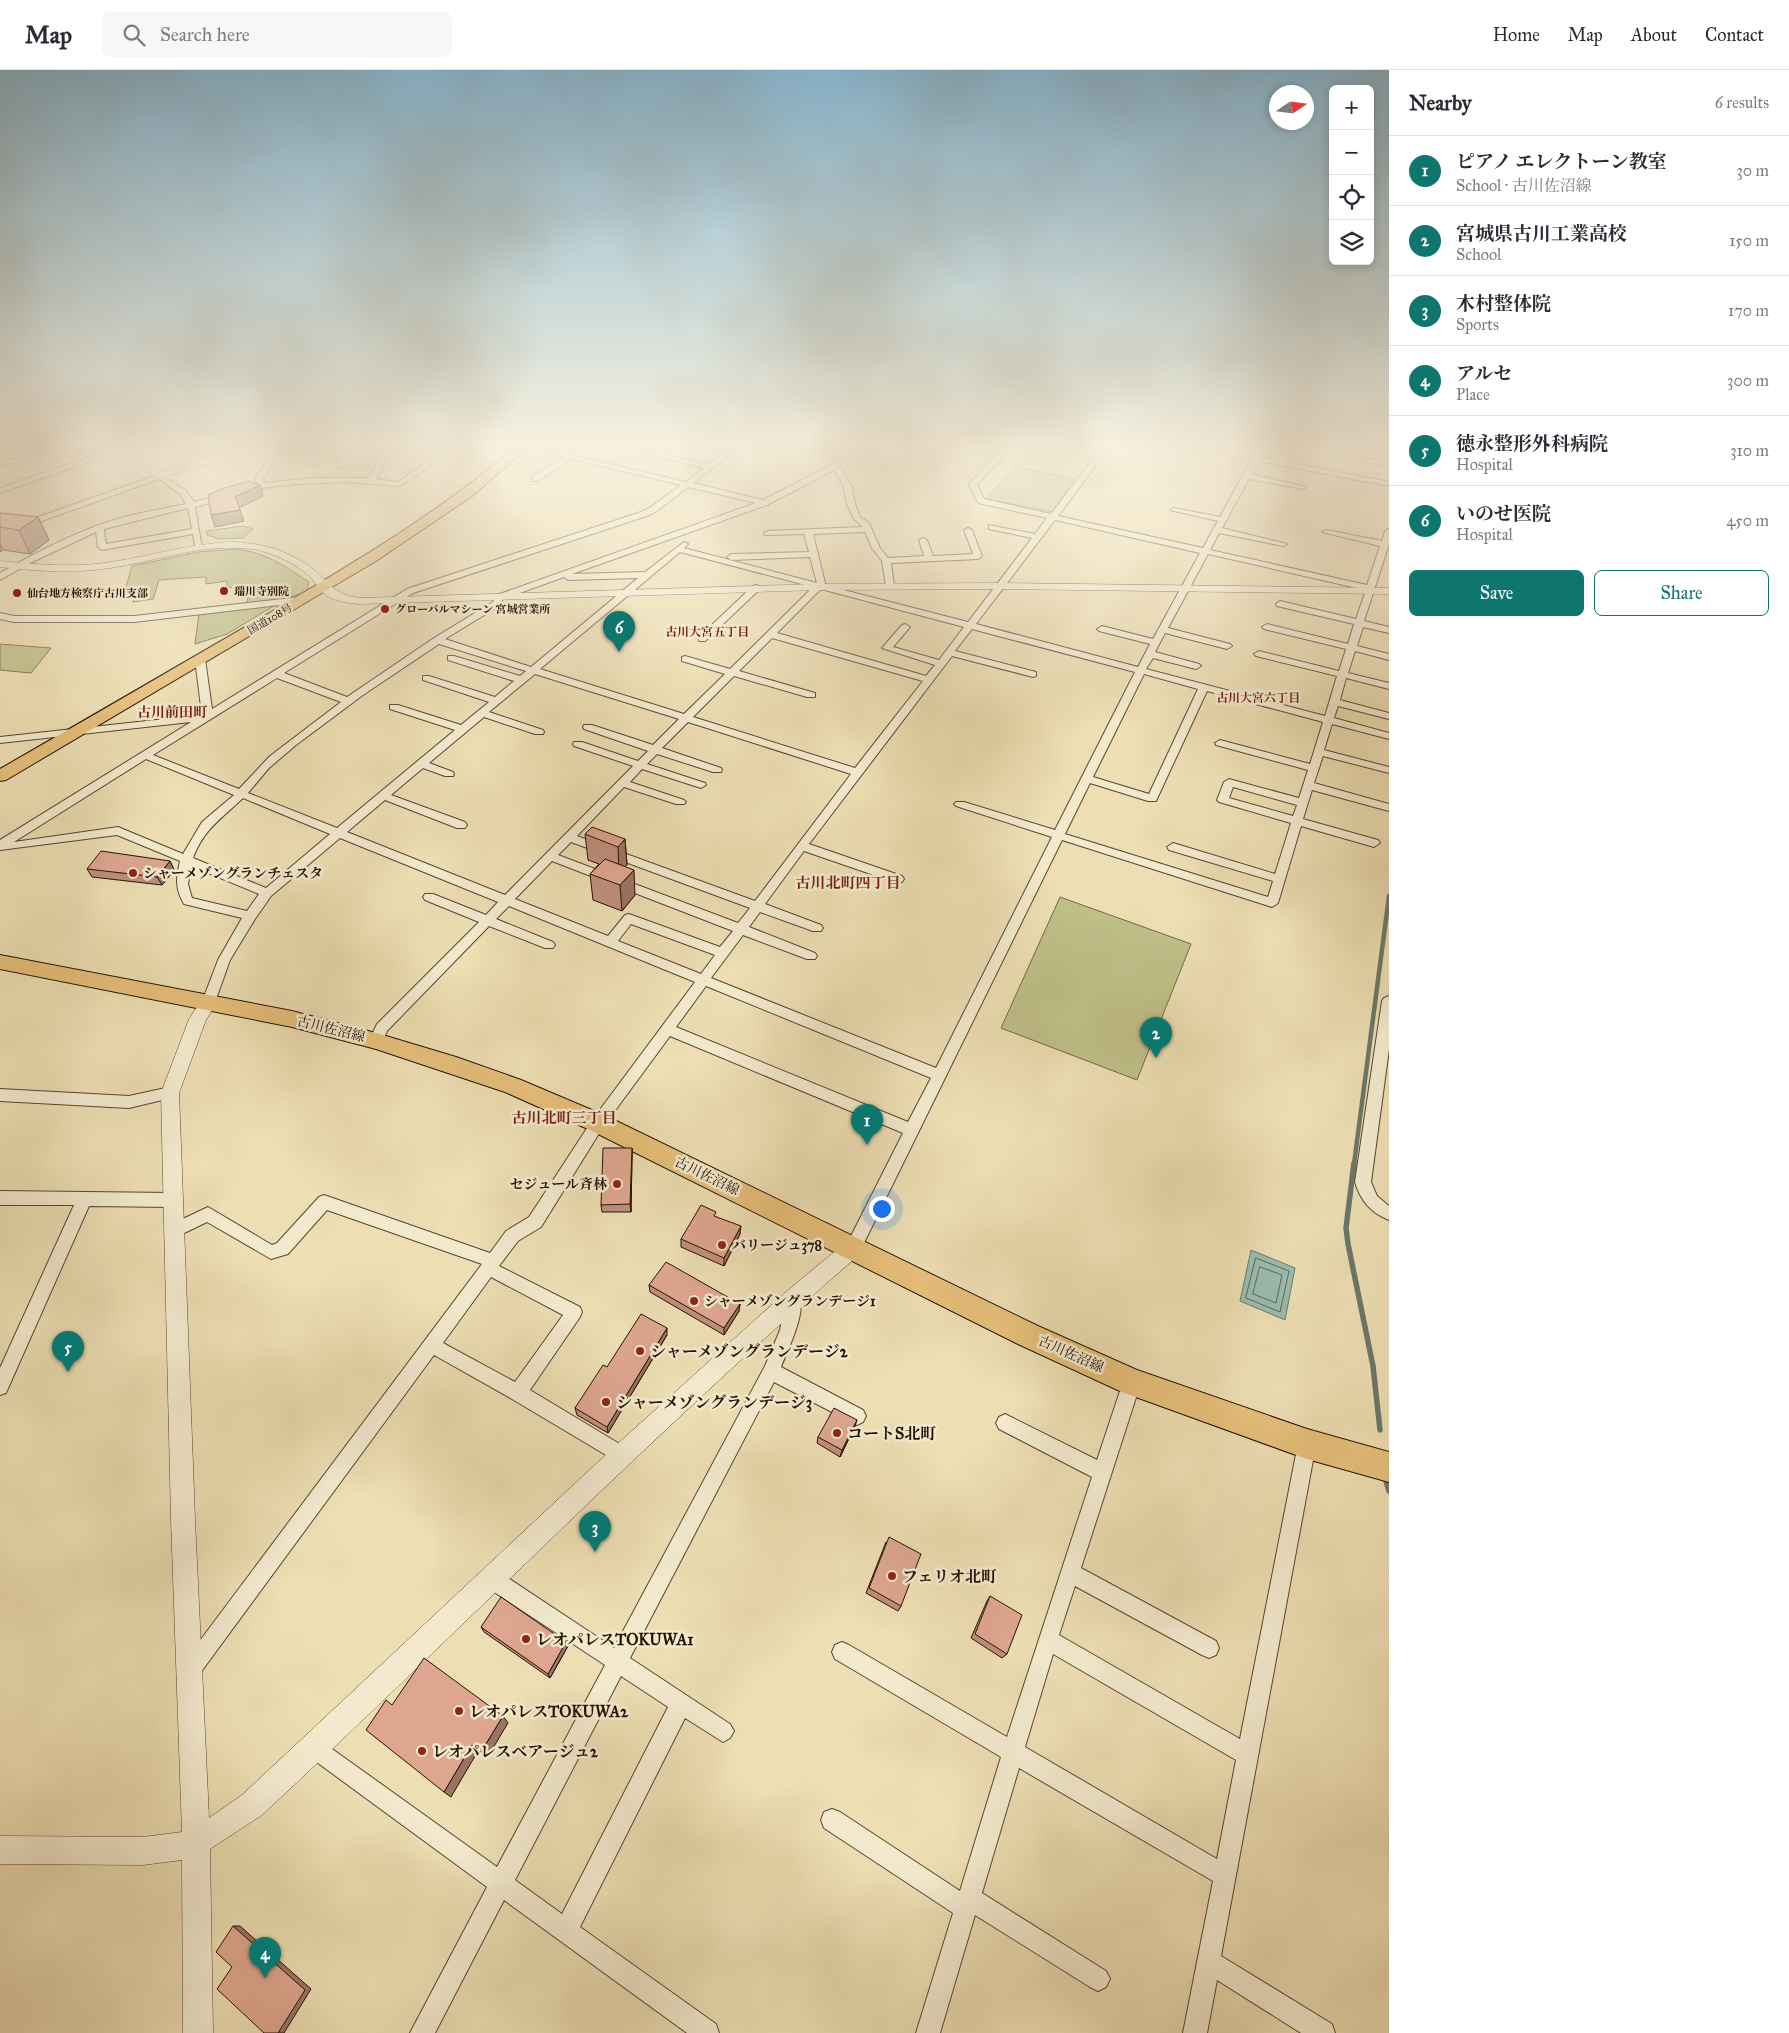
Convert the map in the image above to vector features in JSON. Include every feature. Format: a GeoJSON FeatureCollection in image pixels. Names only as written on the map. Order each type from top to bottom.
{"type":"FeatureCollection","features":[{"type":"Feature","properties":{"kind":"main road","name":"国道108号"},"geometry":{"type":"LineString","coordinates":[[0,776],[324,588],[410,535]]}},
{"type":"Feature","properties":{"kind":"main road","name":"古川佐沼線"},"geometry":{"type":"LineString","coordinates":[[0,962],[292,1019],[376,1041],[514,1086],[598,1123],[1028,1335],[1132,1382],[1307,1444],[1389,1467]]}},
{"type":"Feature","properties":{"kind":"street"},"geometry":{"type":"LineString","coordinates":[[0,577],[26,561],[83,535]]}},
{"type":"Feature","properties":{"kind":"street"},"geometry":{"type":"LineString","coordinates":[[101,535],[102,547],[174,535]]}},
{"type":"Feature","properties":{"kind":"street"},"geometry":{"type":"LineString","coordinates":[[196,535],[199,546]]}},
{"type":"Feature","properties":{"kind":"street"},"geometry":{"type":"LineString","coordinates":[[0,846],[410,591],[581,535]]}},
{"type":"Feature","properties":{"kind":"street"},"geometry":{"type":"LineString","coordinates":[[250,916],[188,901],[184,897],[182,884],[195,840],[206,824],[240,795],[264,768],[288,746],[398,664],[496,604],[500,597],[677,535]]}},
{"type":"Feature","properties":{"kind":"street"},"geometry":{"type":"LineString","coordinates":[[198,2033],[196,1842],[170,1093],[198,1019],[209,1002],[224,960],[250,916],[267,893],[696,535]]}},
{"type":"Feature","properties":{"kind":"street"},"geometry":{"type":"LineString","coordinates":[[376,1041],[382,1028],[731,672],[818,587],[821,583],[809,535]]}},
{"type":"Feature","properties":{"kind":"street"},"geometry":{"type":"LineString","coordinates":[[870,535],[876,548],[886,561],[890,586]]}},
{"type":"Feature","properties":{"kind":"street"},"geometry":{"type":"LineString","coordinates":[[886,561],[978,556],[970,535]]}},
{"type":"Feature","properties":{"kind":"street"},"geometry":{"type":"LineString","coordinates":[[1028,535],[1038,537]]}},
{"type":"Feature","properties":{"kind":"street"},"geometry":{"type":"LineString","coordinates":[[189,1672],[490,1264],[512,1236],[535,1222],[598,1123],[740,929],[1040,535]]}},
{"type":"Feature","properties":{"kind":"street"},"geometry":{"type":"LineString","coordinates":[[1133,535],[1370,589]]}},
{"type":"Feature","properties":{"kind":"street"},"geometry":{"type":"LineString","coordinates":[[0,1850],[143,1851],[178,1847],[196,1842],[252,1805],[622,1455],[793,1299],[854,1248],[1153,648],[1215,535]]}},
{"type":"Feature","properties":{"kind":"street"},"geometry":{"type":"LineString","coordinates":[[1252,535],[1283,544]]}},
{"type":"Feature","properties":{"kind":"street"},"geometry":{"type":"LineString","coordinates":[[960,804],[1272,903],[1342,674],[1370,589],[1385,555],[1388,536],[1366,535]]}},
{"type":"Feature","properties":{"kind":"street"},"geometry":{"type":"LineString","coordinates":[[923,540],[929,558]]}},
{"type":"Feature","properties":{"kind":"street"},"geometry":{"type":"LineString","coordinates":[[0,564],[86,568],[199,546],[238,545],[264,548],[277,553],[308,571],[317,578],[324,588],[346,600],[360,601],[397,598],[500,597],[756,588],[890,586],[1370,589],[1389,591]]}},
{"type":"Feature","properties":{"kind":"street"},"geometry":{"type":"LineString","coordinates":[[678,549],[1389,736]]}},
{"type":"Feature","properties":{"kind":"street"},"geometry":{"type":"LineString","coordinates":[[731,557],[813,554]]}},
{"type":"Feature","properties":{"kind":"street"},"geometry":{"type":"LineString","coordinates":[[554,578],[647,575]]}},
{"type":"Feature","properties":{"kind":"street"},"geometry":{"type":"LineString","coordinates":[[702,639],[756,588]]}},
{"type":"Feature","properties":{"kind":"street"},"geometry":{"type":"LineString","coordinates":[[0,616],[14,619],[134,619],[301,600]]}},
{"type":"Feature","properties":{"kind":"street"},"geometry":{"type":"LineString","coordinates":[[1280,604],[1389,630]]}},
{"type":"Feature","properties":{"kind":"street"},"geometry":{"type":"LineString","coordinates":[[0,628],[14,619]]}},
{"type":"Feature","properties":{"kind":"street"},"geometry":{"type":"LineString","coordinates":[[905,627],[887,648],[942,664]]}},
{"type":"Feature","properties":{"kind":"street"},"geometry":{"type":"LineString","coordinates":[[1267,628],[1389,657]]}},
{"type":"Feature","properties":{"kind":"street"},"geometry":{"type":"LineString","coordinates":[[1102,630],[1196,666]]}},
{"type":"Feature","properties":{"kind":"street"},"geometry":{"type":"LineString","coordinates":[[1163,630],[1227,646]]}},
{"type":"Feature","properties":{"kind":"street"},"geometry":{"type":"LineString","coordinates":[[770,634],[930,680]]}},
{"type":"Feature","properties":{"kind":"street"},"geometry":{"type":"LineString","coordinates":[[437,640],[858,772]]}},
{"type":"Feature","properties":{"kind":"street"},"geometry":{"type":"LineString","coordinates":[[950,653],[1033,674]]}},
{"type":"Feature","properties":{"kind":"street"},"geometry":{"type":"LineString","coordinates":[[1259,654],[1389,686]]}},
{"type":"Feature","properties":{"kind":"street"},"geometry":{"type":"LineString","coordinates":[[451,658],[521,680]]}},
{"type":"Feature","properties":{"kind":"street"},"geometry":{"type":"LineString","coordinates":[[200,659],[207,717]]}},
{"type":"Feature","properties":{"kind":"street"},"geometry":{"type":"LineString","coordinates":[[685,659],[811,695]]}},
{"type":"Feature","properties":{"kind":"street"},"geometry":{"type":"LineString","coordinates":[[276,674],[349,700]]}},
{"type":"Feature","properties":{"kind":"street"},"geometry":{"type":"LineString","coordinates":[[426,678],[496,702]]}},
{"type":"Feature","properties":{"kind":"street"},"geometry":{"type":"LineString","coordinates":[[1087,779],[1152,799],[1204,686]]}},
{"type":"Feature","properties":{"kind":"street"},"geometry":{"type":"LineString","coordinates":[[1334,702],[1388,716]]}},
{"type":"Feature","properties":{"kind":"street"},"geometry":{"type":"LineString","coordinates":[[394,707],[463,729]]}},
{"type":"Feature","properties":{"kind":"street"},"geometry":{"type":"LineString","coordinates":[[482,713],[539,732]]}},
{"type":"Feature","properties":{"kind":"street"},"geometry":{"type":"LineString","coordinates":[[0,740],[207,717]]}},
{"type":"Feature","properties":{"kind":"street"},"geometry":{"type":"LineString","coordinates":[[588,726],[717,770]]}},
{"type":"Feature","properties":{"kind":"street"},"geometry":{"type":"LineString","coordinates":[[1220,743],[1313,768]]}},
{"type":"Feature","properties":{"kind":"street"},"geometry":{"type":"LineString","coordinates":[[578,744],[700,785]]}},
{"type":"Feature","properties":{"kind":"street"},"geometry":{"type":"LineString","coordinates":[[1318,752],[1389,770]]}},
{"type":"Feature","properties":{"kind":"street"},"geometry":{"type":"LineString","coordinates":[[145,755],[240,795],[508,900],[939,1075]]}},
{"type":"Feature","properties":{"kind":"street"},"geometry":{"type":"LineString","coordinates":[[421,764],[449,774]]}},
{"type":"Feature","properties":{"kind":"street"},"geometry":{"type":"LineString","coordinates":[[623,782],[680,802]]}},
{"type":"Feature","properties":{"kind":"street"},"geometry":{"type":"LineString","coordinates":[[1303,803],[1230,782],[1223,800],[1374,843]]}},
{"type":"Feature","properties":{"kind":"street"},"geometry":{"type":"LineString","coordinates":[[1308,785],[1389,808]]}},
{"type":"Feature","properties":{"kind":"street"},"geometry":{"type":"LineString","coordinates":[[383,796],[461,825]]}},
{"type":"Feature","properties":{"kind":"street"},"geometry":{"type":"LineString","coordinates":[[0,846],[118,831],[267,893]]}},
{"type":"Feature","properties":{"kind":"street"},"geometry":{"type":"LineString","coordinates":[[570,837],[817,928]]}},
{"type":"Feature","properties":{"kind":"street"},"geometry":{"type":"LineString","coordinates":[[802,846],[898,879]]}},
{"type":"Feature","properties":{"kind":"street"},"geometry":{"type":"LineString","coordinates":[[1173,847],[1279,879]]}},
{"type":"Feature","properties":{"kind":"street"},"geometry":{"type":"LineString","coordinates":[[550,856],[811,956]]}},
{"type":"Feature","properties":{"kind":"street"},"geometry":{"type":"LineString","coordinates":[[429,897],[549,945]]}},
{"type":"Feature","properties":{"kind":"street"},"geometry":{"type":"LineString","coordinates":[[610,942],[629,918],[723,953]]}},
{"type":"Feature","properties":{"kind":"street"},"geometry":{"type":"LineString","coordinates":[[1389,1001],[1363,1182],[1365,1191],[1374,1204],[1389,1213]]}},
{"type":"Feature","properties":{"kind":"street"},"geometry":{"type":"LineString","coordinates":[[667,1029],[912,1130]]}},
{"type":"Feature","properties":{"kind":"street"},"geometry":{"type":"LineString","coordinates":[[0,1095],[129,1102],[170,1093]]}},
{"type":"Feature","properties":{"kind":"street"},"geometry":{"type":"LineString","coordinates":[[0,1198],[174,1200]]}},
{"type":"Feature","properties":{"kind":"street"},"geometry":{"type":"LineString","coordinates":[[0,1387],[84,1200]]}},
{"type":"Feature","properties":{"kind":"street"},"geometry":{"type":"LineString","coordinates":[[174,1231],[208,1214],[271,1252],[282,1249],[324,1202],[490,1264],[574,1312],[518,1393]]}},
{"type":"Feature","properties":{"kind":"street"},"geometry":{"type":"LineString","coordinates":[[422,2033],[771,1371],[788,1330],[793,1299]]}},
{"type":"Feature","properties":{"kind":"street"},"geometry":{"type":"LineString","coordinates":[[439,1349],[518,1393],[622,1455]]}},
{"type":"Feature","properties":{"kind":"street"},"geometry":{"type":"LineString","coordinates":[[771,1371],[857,1416]]}},
{"type":"Feature","properties":{"kind":"street"},"geometry":{"type":"LineString","coordinates":[[928,2033],[1048,1640],[1132,1382]]}},
{"type":"Feature","properties":{"kind":"street"},"geometry":{"type":"LineString","coordinates":[[1005,1424],[1102,1472]]}},
{"type":"Feature","properties":{"kind":"street"},"geometry":{"type":"LineString","coordinates":[[1196,2033],[1307,1444]]}},
{"type":"Feature","properties":{"kind":"street"},"geometry":{"type":"LineString","coordinates":[[1070,1573],[1209,1648]]}},
{"type":"Feature","properties":{"kind":"street"},"geometry":{"type":"LineString","coordinates":[[492,1579],[723,1731]]}},
{"type":"Feature","properties":{"kind":"street"},"geometry":{"type":"LineString","coordinates":[[1048,1640],[1248,1755]]}},
{"type":"Feature","properties":{"kind":"street"},"geometry":{"type":"LineString","coordinates":[[842,1652],[1225,1876]]}},
{"type":"Feature","properties":{"kind":"street"},"geometry":{"type":"LineString","coordinates":[[566,1930],[681,1703]]}},
{"type":"Feature","properties":{"kind":"street"},"geometry":{"type":"LineString","coordinates":[[314,1748],[707,2033]]}},
{"type":"Feature","properties":{"kind":"street"},"geometry":{"type":"LineString","coordinates":[[832,1820],[967,1903],[1098,1979]]}},
{"type":"Feature","properties":{"kind":"street"},"geometry":{"type":"LineString","coordinates":[[1209,1962],[1323,2033]]}},
{"type":"Feature","properties":{"kind":"green space"},"geometry":{"type":"Polygon","coordinates":[[[207,535],[247,535],[243,538],[219,539],[207,535]]]}},
{"type":"Feature","properties":{"kind":"green space"},"geometry":{"type":"Polygon","coordinates":[[[235,549],[256,553],[283,565],[309,582],[307,591],[285,598],[247,604],[248,595],[236,596],[234,588],[227,587],[227,581],[206,584],[206,577],[159,580],[153,599],[133,602],[136,589],[125,590],[132,566],[198,552],[235,549]]]}},
{"type":"Feature","properties":{"kind":"green space"},"geometry":{"type":"Polygon","coordinates":[[[279,603],[227,634],[195,644],[199,614],[279,603]]]}},
{"type":"Feature","properties":{"kind":"green space"},"geometry":{"type":"Polygon","coordinates":[[[0,644],[51,648],[31,673],[0,670],[0,644]]]}},
{"type":"Feature","properties":{"kind":"green space"},"geometry":{"type":"Polygon","coordinates":[[[1060,897],[1191,944],[1137,1080],[1001,1028],[1060,897]]]}},
{"type":"Feature","properties":{"kind":"water"},"geometry":{"type":"Polygon","coordinates":[[[1251,1250],[1295,1268],[1285,1320],[1240,1301],[1251,1250]]]}},
{"type":"Feature","properties":{"kind":"building"},"geometry":{"type":"Polygon","coordinates":[[[592,827],[625,839],[618,847],[585,834],[592,827]]]}},
{"type":"Feature","properties":{"kind":"building"},"geometry":{"type":"Polygon","coordinates":[[[101,851],[170,861],[157,877],[87,869],[101,851]]]}},
{"type":"Feature","properties":{"kind":"building"},"geometry":{"type":"Polygon","coordinates":[[[605,859],[634,870],[620,885],[590,874],[605,859]]]}},
{"type":"Feature","properties":{"kind":"building","name":"セジュール斉林"},"geometry":{"type":"Polygon","coordinates":[[[603,1148],[632,1148],[630,1204],[601,1205],[603,1148]]]}},
{"type":"Feature","properties":{"kind":"building"},"geometry":{"type":"Polygon","coordinates":[[[701,1205],[716,1212],[714,1216],[741,1226],[724,1258],[681,1239],[701,1205]]]}},
{"type":"Feature","properties":{"kind":"building","name":"シャーメゾングランデージ1"},"geometry":{"type":"Polygon","coordinates":[[[666,1262],[740,1304],[724,1328],[649,1285],[666,1262]]]}},
{"type":"Feature","properties":{"kind":"building"},"geometry":{"type":"Polygon","coordinates":[[[641,1314],[667,1328],[607,1427],[575,1408],[603,1365],[607,1367],[641,1314]]]}},
{"type":"Feature","properties":{"kind":"building","name":"コートS北町"},"geometry":{"type":"Polygon","coordinates":[[[834,1408],[857,1420],[842,1450],[818,1437],[834,1408]]]}},
{"type":"Feature","properties":{"kind":"building","name":"フェリオ北町"},"geometry":{"type":"Polygon","coordinates":[[[889,1537],[921,1554],[901,1606],[869,1588],[889,1537]]]}},
{"type":"Feature","properties":{"kind":"building","name":"フェリオ北町"},"geometry":{"type":"Polygon","coordinates":[[[990,1596],[1022,1615],[1007,1654],[975,1634],[990,1596]]]}},
{"type":"Feature","properties":{"kind":"building","name":"レオパレスTOKUWA1"},"geometry":{"type":"Polygon","coordinates":[[[501,1597],[566,1642],[548,1674],[481,1627],[501,1597]]]}},
{"type":"Feature","properties":{"kind":"building"},"geometry":{"type":"Polygon","coordinates":[[[424,1658],[503,1716],[481,1752],[472,1745],[444,1792],[366,1730],[386,1700],[392,1705],[424,1658]]]}},
{"type":"Feature","properties":{"kind":"building"},"geometry":{"type":"Polygon","coordinates":[[[233,1926],[305,1990],[278,2033],[264,2033],[217,1989],[232,1967],[216,1952],[233,1926]]]}},
{"type":"Feature","properties":{"kind":"waterway"},"geometry":{"type":"LineString","coordinates":[[1354,1164],[1389,896]]}},
{"type":"Feature","properties":{"kind":"waterway"},"geometry":{"type":"LineString","coordinates":[[1354,1163],[1346,1228],[1373,1366],[1380,1430]]}},
{"type":"Feature","properties":{"kind":"waterway"},"geometry":{"type":"LineString","coordinates":[[1386,1481],[1389,1491]]}},
{"type":"Feature","properties":{"kind":"place","name":"瑞川寺別院"},"geometry":{"type":"Point","coordinates":[224,591]}},
{"type":"Feature","properties":{"kind":"place","name":"仙台地方検察庁古川支部"},"geometry":{"type":"Point","coordinates":[17,593]}},
{"type":"Feature","properties":{"kind":"place","name":"グローバルマシーン 宮城営業所"},"geometry":{"type":"Point","coordinates":[385,609]}},
{"type":"Feature","properties":{"kind":"place","name":"いのせ医院"},"geometry":{"type":"Point","coordinates":[619,652]}},
{"type":"Feature","properties":{"kind":"place","name":"シャーメゾングランチェスタ"},"geometry":{"type":"Point","coordinates":[133,873]}},
{"type":"Feature","properties":{"kind":"place","name":"宮城県古川工業高校"},"geometry":{"type":"Point","coordinates":[1156,1058]}},
{"type":"Feature","properties":{"kind":"place","name":"ピアノ エレクトーン教室"},"geometry":{"type":"Point","coordinates":[867,1145]}},
{"type":"Feature","properties":{"kind":"place","name":"セジュール斉林"},"geometry":{"type":"Point","coordinates":[617,1184]}},
{"type":"Feature","properties":{"kind":"place","name":"バリージュ378"},"geometry":{"type":"Point","coordinates":[722,1245]}},
{"type":"Feature","properties":{"kind":"place","name":"シャーメゾングランデージ1"},"geometry":{"type":"Point","coordinates":[694,1301]}},
{"type":"Feature","properties":{"kind":"place","name":"シャーメゾングランデージ2"},"geometry":{"type":"Point","coordinates":[640,1351]}},
{"type":"Feature","properties":{"kind":"place","name":"徳永整形外科病院"},"geometry":{"type":"Point","coordinates":[68,1372]}},
{"type":"Feature","properties":{"kind":"place","name":"シャーメゾングランデージ3"},"geometry":{"type":"Point","coordinates":[606,1402]}},
{"type":"Feature","properties":{"kind":"place","name":"コートS北町"},"geometry":{"type":"Point","coordinates":[837,1433]}},
{"type":"Feature","properties":{"kind":"place","name":"木村整体院"},"geometry":{"type":"Point","coordinates":[595,1552]}},
{"type":"Feature","properties":{"kind":"place","name":"フェリオ北町"},"geometry":{"type":"Point","coordinates":[892,1576]}},
{"type":"Feature","properties":{"kind":"place","name":"レオパレスTOKUWA1"},"geometry":{"type":"Point","coordinates":[526,1639]}},
{"type":"Feature","properties":{"kind":"place","name":"レオパレスTOKUWA2"},"geometry":{"type":"Point","coordinates":[459,1711]}},
{"type":"Feature","properties":{"kind":"place","name":"レオパレスベアージュ2"},"geometry":{"type":"Point","coordinates":[422,1751]}},
{"type":"Feature","properties":{"kind":"place","name":"アルセ"},"geometry":{"type":"Point","coordinates":[265,1978]}},
{"type":"Feature","properties":{"kind":"district","name":"古川大宮五丁目"},"geometry":{"type":"Point","coordinates":[707,632]}},
{"type":"Feature","properties":{"kind":"district","name":"古川大宮六丁目"},"geometry":{"type":"Point","coordinates":[1258,698]}},
{"type":"Feature","properties":{"kind":"district","name":"古川前田町"},"geometry":{"type":"Point","coordinates":[172,712]}},
{"type":"Feature","properties":{"kind":"district","name":"古川北町四丁目"},"geometry":{"type":"Point","coordinates":[848,883]}},
{"type":"Feature","properties":{"kind":"district","name":"古川北町三丁目"},"geometry":{"type":"Point","coordinates":[564,1118]}}]}
